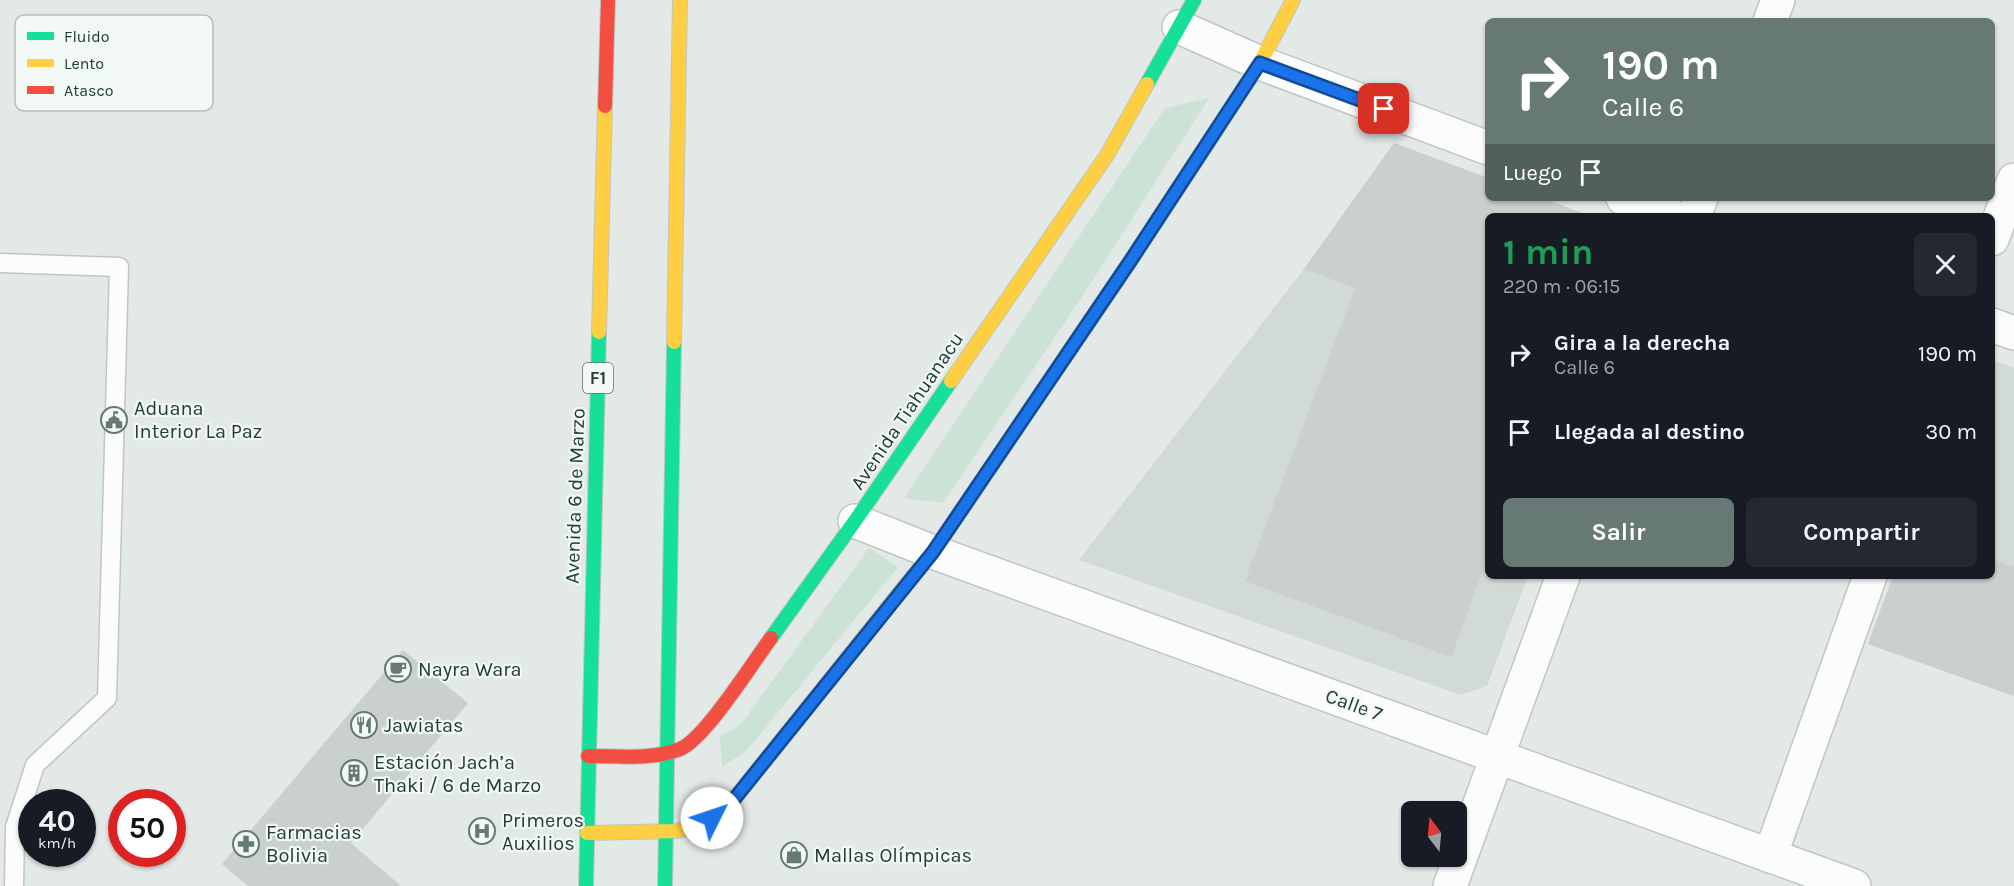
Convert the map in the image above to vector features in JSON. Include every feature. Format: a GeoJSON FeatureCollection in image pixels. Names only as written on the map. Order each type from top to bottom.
{"type":"FeatureCollection","features":[{"type":"Feature","properties":{"kind":"main road","name":"Avenida 6 de Marzo"},"geometry":{"type":"LineString","coordinates":[[586,886],[608,0]]}},
{"type":"Feature","properties":{"kind":"main road"},"geometry":{"type":"LineString","coordinates":[[665,886],[680,0]]}},
{"type":"Feature","properties":{"kind":"main road"},"geometry":{"type":"LineString","coordinates":[[587,832],[677,831],[701,824],[723,813],[933,552],[1131,260],[1260,63],[1293,0]]}},
{"type":"Feature","properties":{"kind":"main road","name":"Avenida Tiahuanacu"},"geometry":{"type":"LineString","coordinates":[[588,756],[666,753],[679,750],[692,743],[706,727],[855,521],[1107,155],[1187,13]]}},
{"type":"Feature","properties":{"kind":"street"},"geometry":{"type":"LineString","coordinates":[[1771,18],[1778,0]]}},
{"type":"Feature","properties":{"kind":"street"},"geometry":{"type":"LineString","coordinates":[[1187,13],[1260,63],[1485,147]]}},
{"type":"Feature","properties":{"kind":"street"},"geometry":{"type":"LineString","coordinates":[[1995,232],[2014,180]]}},
{"type":"Feature","properties":{"kind":"street"},"geometry":{"type":"LineString","coordinates":[[1631,201],[1664,213]]}},
{"type":"Feature","properties":{"kind":"street"},"geometry":{"type":"LineString","coordinates":[[1995,326],[2014,333]]}},
{"type":"Feature","properties":{"kind":"street","name":"Calle 7"},"geometry":{"type":"LineString","coordinates":[[855,521],[933,552],[1854,886]]}},
{"type":"Feature","properties":{"kind":"street"},"geometry":{"type":"LineString","coordinates":[[1449,886],[1562,579]]}},
{"type":"Feature","properties":{"kind":"street"},"geometry":{"type":"LineString","coordinates":[[1770,856],[1869,579]]}},
{"type":"Feature","properties":{"kind":"lane"},"geometry":{"type":"LineString","coordinates":[[0,263],[118,267],[107,698],[35,765],[7,827],[14,886]]}},
{"type":"Feature","properties":{"kind":"shaded area"},"geometry":{"type":"Polygon","coordinates":[[[1394,143],[1485,177],[1485,201],[1550,201],[1582,213],[1485,213],[1485,579],[1527,579],[1487,686],[1461,695],[1079,560],[1304,269],[1394,143]]]}},
{"type":"Feature","properties":{"kind":"shaded area"},"geometry":{"type":"Polygon","coordinates":[[[1995,361],[2014,368],[2014,696],[1868,644],[1892,579],[1995,579],[1995,361]]]}},
{"type":"Feature","properties":{"kind":"green space"},"geometry":{"type":"Polygon","coordinates":[[[1209,98],[1084,294],[943,503],[904,498],[1165,108],[1209,98]]]}},
{"type":"Feature","properties":{"kind":"green space"},"geometry":{"type":"Polygon","coordinates":[[[869,548],[898,567],[746,751],[722,767],[720,737],[741,724],[869,548]]]}},
{"type":"Feature","properties":{"kind":"building"},"geometry":{"type":"Polygon","coordinates":[[[1394,143],[1485,177],[1485,201],[1550,201],[1582,213],[1485,213],[1485,565],[1451,657],[1245,581],[1355,288],[1304,269],[1394,143]]]}},
{"type":"Feature","properties":{"kind":"building"},"geometry":{"type":"Polygon","coordinates":[[[1995,560],[2014,567],[2014,696],[1868,644],[1892,579],[1995,579],[1995,560]]]}},
{"type":"Feature","properties":{"kind":"building","name":"Estación Jach’a Thaki / 6 de Marzo"},"geometry":{"type":"Polygon","coordinates":[[[403,650],[468,703],[351,843],[401,886],[248,886],[222,864],[403,650]]]}},
{"type":"Feature","properties":{"kind":"traffic: fast"},"geometry":{"type":"LineString","coordinates":[[1147,84],[1194,0]]}},
{"type":"Feature","properties":{"kind":"traffic: fast"},"geometry":{"type":"LineString","coordinates":[[909,581],[933,552],[1217,129]]}},
{"type":"Feature","properties":{"kind":"traffic: fast"},"geometry":{"type":"LineString","coordinates":[[586,886],[599,332]]}},
{"type":"Feature","properties":{"kind":"traffic: fast"},"geometry":{"type":"LineString","coordinates":[[665,886],[674,342]]}},
{"type":"Feature","properties":{"kind":"traffic: fast"},"geometry":{"type":"LineString","coordinates":[[771,638],[951,381]]}},
{"type":"Feature","properties":{"kind":"traffic: slow"},"geometry":{"type":"LineString","coordinates":[[674,342],[680,0]]}},
{"type":"Feature","properties":{"kind":"traffic: slow"},"geometry":{"type":"LineString","coordinates":[[1217,129],[1260,63],[1293,0]]}},
{"type":"Feature","properties":{"kind":"traffic: slow"},"geometry":{"type":"LineString","coordinates":[[951,381],[1107,155],[1147,84]]}},
{"type":"Feature","properties":{"kind":"traffic: slow"},"geometry":{"type":"LineString","coordinates":[[599,332],[605,106]]}},
{"type":"Feature","properties":{"kind":"traffic: slow"},"geometry":{"type":"LineString","coordinates":[[587,833],[677,831],[701,824],[723,813],[909,581]]}},
{"type":"Feature","properties":{"kind":"traffic: jam"},"geometry":{"type":"LineString","coordinates":[[605,106],[608,0]]}},
{"type":"Feature","properties":{"kind":"traffic: jam"},"geometry":{"type":"LineString","coordinates":[[588,756],[635,757],[658,755],[680,749],[702,731],[715,716],[771,638]]}},
{"type":"Feature","properties":{"kind":"place","name":"Aduana Interior La Paz"},"geometry":{"type":"Point","coordinates":[114,420]}},
{"type":"Feature","properties":{"kind":"place","name":"Nayra Wara"},"geometry":{"type":"Point","coordinates":[398,669]}},
{"type":"Feature","properties":{"kind":"place","name":"Jawiatas"},"geometry":{"type":"Point","coordinates":[364,725]}},
{"type":"Feature","properties":{"kind":"place","name":"Estación Jach’a Thaki / 6 de Marzo"},"geometry":{"type":"Point","coordinates":[354,773]}},
{"type":"Feature","properties":{"kind":"place","name":"Primeros Auxilios"},"geometry":{"type":"Point","coordinates":[482,831]}},
{"type":"Feature","properties":{"kind":"place","name":"Farmacias Bolivia"},"geometry":{"type":"Point","coordinates":[246,844]}},
{"type":"Feature","properties":{"kind":"place","name":"Mallas Olímpicas"},"geometry":{"type":"Point","coordinates":[794,855]}},
{"type":"Feature","properties":{"kind":"route"},"geometry":{"type":"LineString","coordinates":[[712,818],[723,813],[933,552],[1131,260],[1260,63],[1384,109]]}}]}
